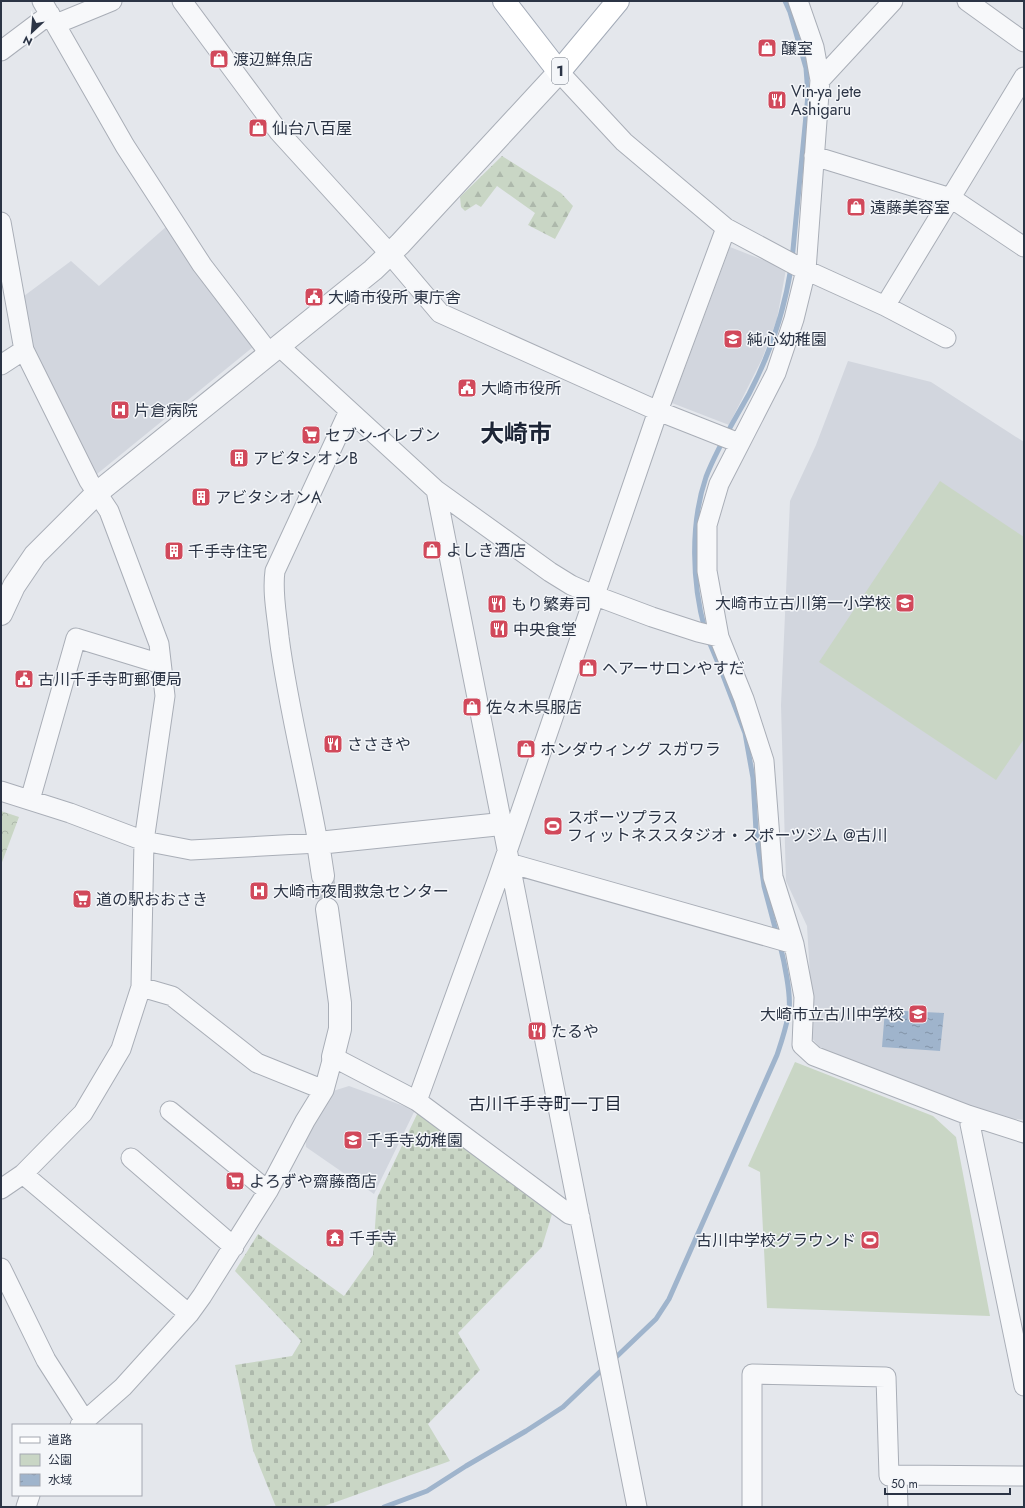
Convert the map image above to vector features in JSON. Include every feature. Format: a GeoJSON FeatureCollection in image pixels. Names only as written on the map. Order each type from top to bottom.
{"type":"FeatureCollection","features":[{"type":"Feature","properties":{"kind":"main road","name":"1"},"geometry":{"type":"LineString","coordinates":[[504,1],[559,72],[618,1]]}},
{"type":"Feature","properties":{"kind":"street"},"geometry":{"type":"LineString","coordinates":[[1,51],[49,13],[112,1]]}},
{"type":"Feature","properties":{"kind":"street"},"geometry":{"type":"LineString","coordinates":[[182,1],[279,132],[390,254],[440,312],[658,411],[729,439]]}},
{"type":"Feature","properties":{"kind":"street"},"geometry":{"type":"LineString","coordinates":[[798,1],[814,47],[820,80],[814,156],[797,266],[794,319],[776,373],[729,439],[719,484],[707,525],[707,571],[710,635],[744,699],[764,761],[773,877],[782,941],[804,997],[802,1045],[814,1056],[968,1115],[1024,1132]]}},
{"type":"Feature","properties":{"kind":"street"},"geometry":{"type":"LineString","coordinates":[[820,80],[893,1]]}},
{"type":"Feature","properties":{"kind":"street"},"geometry":{"type":"LineString","coordinates":[[967,1],[1024,42]]}},
{"type":"Feature","properties":{"kind":"street"},"geometry":{"type":"LineString","coordinates":[[49,13],[125,146],[202,265],[275,350],[350,411],[436,490],[550,572],[571,585],[596,596],[652,617],[710,635]]}},
{"type":"Feature","properties":{"kind":"street"},"geometry":{"type":"LineString","coordinates":[[1,614],[14,586],[35,555],[97,493],[373,270],[390,254],[559,72],[624,142],[726,228],[797,266],[885,306],[946,338]]}},
{"type":"Feature","properties":{"kind":"street"},"geometry":{"type":"LineString","coordinates":[[885,306],[1024,77]]}},
{"type":"Feature","properties":{"kind":"street"},"geometry":{"type":"LineString","coordinates":[[814,156],[951,198],[1024,247]]}},
{"type":"Feature","properties":{"kind":"street"},"geometry":{"type":"LineString","coordinates":[[1,222],[24,350],[97,493],[109,510],[159,644],[165,696],[144,840],[141,987],[121,1049],[83,1113],[23,1174],[1,1189]]}},
{"type":"Feature","properties":{"kind":"street"},"geometry":{"type":"LineString","coordinates":[[418,1101],[508,857],[658,411],[726,228]]}},
{"type":"Feature","properties":{"kind":"street"},"geometry":{"type":"LineString","coordinates":[[1,365],[24,350]]}},
{"type":"Feature","properties":{"kind":"street"},"geometry":{"type":"LineString","coordinates":[[322,876],[318,843],[308,789],[284,672],[273,586],[275,571],[350,411]]}},
{"type":"Feature","properties":{"kind":"street"},"geometry":{"type":"LineString","coordinates":[[436,490],[612,1378],[636,1507]]}},
{"type":"Feature","properties":{"kind":"street"},"geometry":{"type":"LineString","coordinates":[[30,800],[76,638],[161,664]]}},
{"type":"Feature","properties":{"kind":"street"},"geometry":{"type":"LineString","coordinates":[[1,791],[70,813],[144,840],[191,850],[318,843],[501,824]]}},
{"type":"Feature","properties":{"kind":"street"},"geometry":{"type":"LineString","coordinates":[[508,857],[782,941]]}},
{"type":"Feature","properties":{"kind":"street"},"geometry":{"type":"LineString","coordinates":[[1,1268],[46,1360],[82,1423],[123,1387],[189,1314],[234,1247],[268,1191],[305,1121],[324,1090],[340,1030],[340,1003],[327,909]]}},
{"type":"Feature","properties":{"kind":"street"},"geometry":{"type":"LineString","coordinates":[[141,987],[172,996],[258,1063],[324,1090]]}},
{"type":"Feature","properties":{"kind":"street"},"geometry":{"type":"LineString","coordinates":[[333,1057],[418,1101],[569,1214],[580,1217]]}},
{"type":"Feature","properties":{"kind":"street"},"geometry":{"type":"LineString","coordinates":[[170,1110],[268,1191]]}},
{"type":"Feature","properties":{"kind":"street"},"geometry":{"type":"LineString","coordinates":[[970,1124],[1024,1386]]}},
{"type":"Feature","properties":{"kind":"street"},"geometry":{"type":"LineString","coordinates":[[131,1158],[234,1247]]}},
{"type":"Feature","properties":{"kind":"street"},"geometry":{"type":"LineString","coordinates":[[23,1174],[189,1314]]}},
{"type":"Feature","properties":{"kind":"street"},"geometry":{"type":"LineString","coordinates":[[752,1507],[752,1374],[886,1377],[889,1476],[1024,1476]]}},
{"type":"Feature","properties":{"kind":"street"},"geometry":{"type":"LineString","coordinates":[[896,1476],[898,1507]]}},
{"type":"Feature","properties":{"kind":"street"},"geometry":{"type":"LineString","coordinates":[[26,1507],[30,1496]]}},
{"type":"Feature","properties":{"kind":"shaded area","name":"片倉病院"},"geometry":{"type":"Polygon","coordinates":[[[167,226],[253,347],[97,474],[30,344],[24,296],[71,261],[99,286],[167,226]]]}},
{"type":"Feature","properties":{"kind":"shaded area","name":"純心幼稚園"},"geometry":{"type":"Polygon","coordinates":[[[730,247],[786,269],[777,319],[762,359],[729,425],[672,403],[730,247]]]}},
{"type":"Feature","properties":{"kind":"shaded area","name":"大崎市立古川第一小学校"},"geometry":{"type":"Polygon","coordinates":[[[848,361],[931,382],[1024,442],[1024,1120],[989,1116],[820,1048],[811,1037],[811,992],[807,926],[786,881],[781,705],[790,501],[816,445],[848,361]]]}},
{"type":"Feature","properties":{"kind":"shaded area","name":"千手寺幼稚園"},"geometry":{"type":"Polygon","coordinates":[[[349,1086],[415,1110],[374,1194],[306,1147],[305,1133],[333,1091],[349,1086]]]}},
{"type":"Feature","properties":{"kind":"green space"},"geometry":{"type":"Polygon","coordinates":[[[502,156],[561,193],[573,206],[555,239],[528,225],[535,213],[497,186],[481,207],[476,204],[465,211],[461,207],[460,197],[502,156]]]}},
{"type":"Feature","properties":{"kind":"green space"},"geometry":{"type":"Polygon","coordinates":[[[940,481],[1024,537],[1024,739],[996,780],[819,662],[940,481]]]}},
{"type":"Feature","properties":{"kind":"green space"},"geometry":{"type":"Polygon","coordinates":[[[1,811],[19,817],[1,865],[1,811]]]}},
{"type":"Feature","properties":{"kind":"green space","name":"古川中学校グラウンド"},"geometry":{"type":"Polygon","coordinates":[[[795,1062],[933,1116],[956,1137],[990,1316],[767,1308],[760,1172],[748,1166],[795,1062]]]}},
{"type":"Feature","properties":{"kind":"green space"},"geometry":{"type":"Polygon","coordinates":[[[420,1108],[552,1214],[542,1247],[458,1333],[480,1370],[428,1424],[450,1461],[322,1507],[276,1507],[253,1450],[235,1365],[292,1356],[301,1341],[235,1271],[258,1234],[344,1296],[373,1255],[377,1198],[420,1108]]]}},
{"type":"Feature","properties":{"kind":"water"},"geometry":{"type":"Polygon","coordinates":[[[885,1010],[944,1013],[940,1051],[882,1047],[885,1010]]]}},
{"type":"Feature","properties":{"kind":"waterway"},"geometry":{"type":"LineString","coordinates":[[785,1],[790,12],[806,68],[808,95],[792,260]]}},
{"type":"Feature","properties":{"kind":"waterway"},"geometry":{"type":"LineString","coordinates":[[705,630],[697,593],[695,573],[695,534],[701,495],[706,477],[715,456],[757,379],[770,348],[780,317],[791,268]]}},
{"type":"Feature","properties":{"kind":"waterway"},"geometry":{"type":"LineString","coordinates":[[708,639],[745,733],[753,778],[756,831],[764,886],[777,935]]}},
{"type":"Feature","properties":{"kind":"waterway"},"geometry":{"type":"LineString","coordinates":[[612,1361],[656,1319],[669,1299],[777,1055],[786,1027],[789,1010],[787,978],[780,945]]}},
{"type":"Feature","properties":{"kind":"waterway"},"geometry":{"type":"LineString","coordinates":[[384,1507],[427,1491],[526,1431],[563,1407],[605,1367]]}},
{"type":"Feature","properties":{"kind":"tunnel"},"geometry":{"type":"LineString","coordinates":[[323,876],[327,909]]}},
{"type":"Feature","properties":{"kind":"place","name":"醸室"},"geometry":{"type":"Point","coordinates":[767,48]}},
{"type":"Feature","properties":{"kind":"place","name":"渡辺鮮魚店"},"geometry":{"type":"Point","coordinates":[219,59]}},
{"type":"Feature","properties":{"kind":"place","name":"Vin-ya jete Ashigaru"},"geometry":{"type":"Point","coordinates":[777,100]}},
{"type":"Feature","properties":{"kind":"place","name":"仙台八百屋"},"geometry":{"type":"Point","coordinates":[258,128]}},
{"type":"Feature","properties":{"kind":"place","name":"遠藤美容室"},"geometry":{"type":"Point","coordinates":[856,207]}},
{"type":"Feature","properties":{"kind":"place","name":"大崎市役所 東庁舎"},"geometry":{"type":"Point","coordinates":[314,297]}},
{"type":"Feature","properties":{"kind":"place","name":"純心幼稚園"},"geometry":{"type":"Point","coordinates":[733,339]}},
{"type":"Feature","properties":{"kind":"place","name":"大崎市役所"},"geometry":{"type":"Point","coordinates":[467,388]}},
{"type":"Feature","properties":{"kind":"place","name":"片倉病院"},"geometry":{"type":"Point","coordinates":[120,410]}},
{"type":"Feature","properties":{"kind":"place","name":"セブン-イレブン"},"geometry":{"type":"Point","coordinates":[311,435]}},
{"type":"Feature","properties":{"kind":"place","name":"アビタシオンB"},"geometry":{"type":"Point","coordinates":[239,458]}},
{"type":"Feature","properties":{"kind":"place","name":"アビタシオンA"},"geometry":{"type":"Point","coordinates":[201,497]}},
{"type":"Feature","properties":{"kind":"place","name":"よしき酒店"},"geometry":{"type":"Point","coordinates":[432,550]}},
{"type":"Feature","properties":{"kind":"place","name":"千手寺住宅"},"geometry":{"type":"Point","coordinates":[174,551]}},
{"type":"Feature","properties":{"kind":"place","name":"大崎市立古川第一小学校"},"geometry":{"type":"Point","coordinates":[905,603]}},
{"type":"Feature","properties":{"kind":"place","name":"もり繁寿司"},"geometry":{"type":"Point","coordinates":[497,604]}},
{"type":"Feature","properties":{"kind":"place","name":"中央食堂"},"geometry":{"type":"Point","coordinates":[499,629]}},
{"type":"Feature","properties":{"kind":"place","name":"ヘアーサロンやすだ"},"geometry":{"type":"Point","coordinates":[588,668]}},
{"type":"Feature","properties":{"kind":"place","name":"古川千手寺町郵便局"},"geometry":{"type":"Point","coordinates":[24,679]}},
{"type":"Feature","properties":{"kind":"place","name":"佐々木呉服店"},"geometry":{"type":"Point","coordinates":[472,707]}},
{"type":"Feature","properties":{"kind":"place","name":"ささきや"},"geometry":{"type":"Point","coordinates":[333,744]}},
{"type":"Feature","properties":{"kind":"place","name":"ホンダウィング スガワラ"},"geometry":{"type":"Point","coordinates":[526,749]}},
{"type":"Feature","properties":{"kind":"place","name":"スポーツプラス フィットネススタジオ・スポーツジム @古川"},"geometry":{"type":"Point","coordinates":[553,826]}},
{"type":"Feature","properties":{"kind":"place","name":"大崎市夜間救急センター"},"geometry":{"type":"Point","coordinates":[259,891]}},
{"type":"Feature","properties":{"kind":"place","name":"道の駅おおさき"},"geometry":{"type":"Point","coordinates":[82,899]}},
{"type":"Feature","properties":{"kind":"place","name":"大崎市立古川中学校"},"geometry":{"type":"Point","coordinates":[918,1014]}},
{"type":"Feature","properties":{"kind":"place","name":"たるや"},"geometry":{"type":"Point","coordinates":[537,1031]}},
{"type":"Feature","properties":{"kind":"place","name":"千手寺幼稚園"},"geometry":{"type":"Point","coordinates":[353,1140]}},
{"type":"Feature","properties":{"kind":"place","name":"よろずや齋藤商店"},"geometry":{"type":"Point","coordinates":[235,1181]}},
{"type":"Feature","properties":{"kind":"place","name":"千手寺"},"geometry":{"type":"Point","coordinates":[335,1238]}},
{"type":"Feature","properties":{"kind":"place","name":"古川中学校グラウンド"},"geometry":{"type":"Point","coordinates":[870,1240]}},
{"type":"Feature","properties":{"kind":"district","name":"大崎市"},"geometry":{"type":"Point","coordinates":[516,434]}},
{"type":"Feature","properties":{"kind":"district","name":"古川千手寺町一丁目"},"geometry":{"type":"Point","coordinates":[545,1104]}}]}
